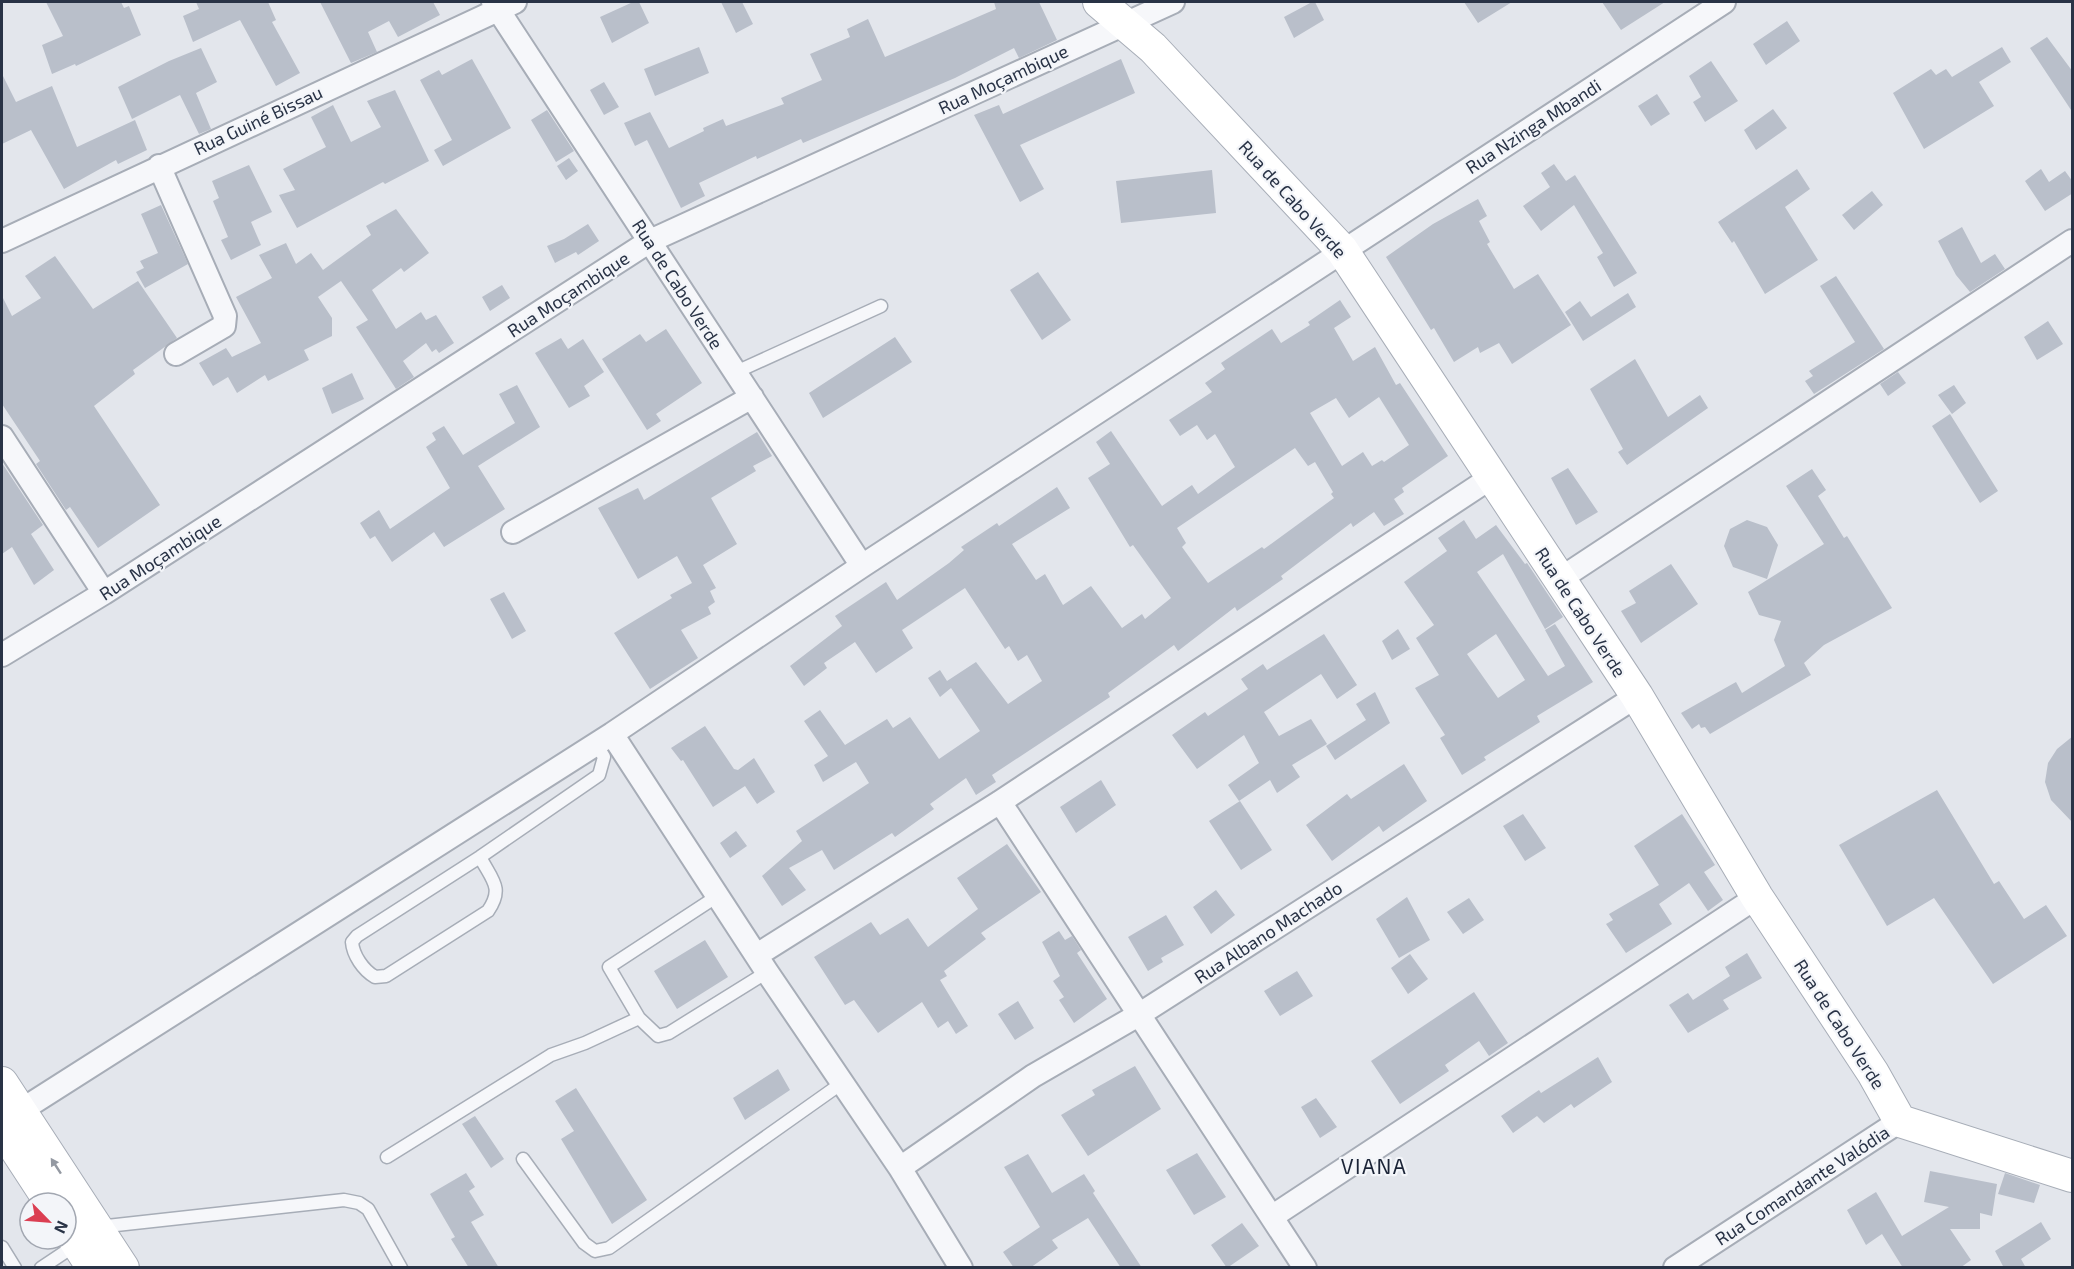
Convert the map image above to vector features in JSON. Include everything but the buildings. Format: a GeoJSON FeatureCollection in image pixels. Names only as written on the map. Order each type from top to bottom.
{"type":"FeatureCollection","features":[{"type":"Feature","properties":{"kind":"main road","name":"Rua de Cabo Verde"},"geometry":{"type":"LineString","coordinates":[[1099,2],[1153,48],[1342,250],[1637,696],[1757,897],[1873,1073],[1900,1121]]}},
{"type":"Feature","properties":{"kind":"main road"},"geometry":{"type":"LineString","coordinates":[[2,1083],[11,1119],[45,1191]]}},
{"type":"Feature","properties":{"kind":"main road"},"geometry":{"type":"LineString","coordinates":[[11,1119],[83,1241],[123,1268]]}},
{"type":"Feature","properties":{"kind":"main road"},"geometry":{"type":"LineString","coordinates":[[1900,1121],[2073,1176]]}},
{"type":"Feature","properties":{"kind":"street","name":"Rua Moçambique"},"geometry":{"type":"LineString","coordinates":[[2,655],[104,593],[650,241],[1173,2]]}},
{"type":"Feature","properties":{"kind":"street","name":"Rua Nzinga Mbandi"},"geometry":{"type":"LineString","coordinates":[[11,1119],[604,739],[1342,250],[1724,2]]}},
{"type":"Feature","properties":{"kind":"street","name":"Rua Guiné Bissau"},"geometry":{"type":"LineString","coordinates":[[2,241],[502,4]]}},
{"type":"Feature","properties":{"kind":"street","name":"Rua de Cabo Verde"},"geometry":{"type":"LineString","coordinates":[[502,4],[650,241],[862,566]]}},
{"type":"Feature","properties":{"kind":"street"},"geometry":{"type":"LineString","coordinates":[[159,166],[225,316],[224,326],[176,354]]}},
{"type":"Feature","properties":{"kind":"street"},"geometry":{"type":"LineString","coordinates":[[1560,579],[2073,241]]}},
{"type":"Feature","properties":{"kind":"street"},"geometry":{"type":"LineString","coordinates":[[513,532],[752,397]]}},
{"type":"Feature","properties":{"kind":"street"},"geometry":{"type":"LineString","coordinates":[[2,438],[104,593]]}},
{"type":"Feature","properties":{"kind":"street"},"geometry":{"type":"LineString","coordinates":[[762,964],[1000,802],[1492,477]]}},
{"type":"Feature","properties":{"kind":"street","name":"Rua Albano Machado"},"geometry":{"type":"LineString","coordinates":[[900,1168],[1033,1076],[1140,1014],[1637,696]]}},
{"type":"Feature","properties":{"kind":"street"},"geometry":{"type":"LineString","coordinates":[[604,739],[719,895],[762,964],[900,1168],[961,1268]]}},
{"type":"Feature","properties":{"kind":"street"},"geometry":{"type":"LineString","coordinates":[[1000,802],[1305,1268]]}},
{"type":"Feature","properties":{"kind":"street"},"geometry":{"type":"LineString","coordinates":[[1273,1216],[1757,897]]}},
{"type":"Feature","properties":{"kind":"street","name":"Rua Comandante Valódia"},"geometry":{"type":"LineString","coordinates":[[1675,1268],[1900,1121]]}},
{"type":"Feature","properties":{"kind":"lane"},"geometry":{"type":"LineString","coordinates":[[736,372],[881,306]]}},
{"type":"Feature","properties":{"kind":"lane"},"geometry":{"type":"LineString","coordinates":[[480,857],[497,891],[496,899],[488,911],[386,976],[375,977],[367,972],[352,950],[352,942],[357,936],[480,857],[599,775],[604,757],[604,739]]}},
{"type":"Feature","properties":{"kind":"lane"},"geometry":{"type":"LineString","coordinates":[[719,895],[609,967],[639,1018],[658,1035],[669,1033],[762,964]]}},
{"type":"Feature","properties":{"kind":"lane"},"geometry":{"type":"LineString","coordinates":[[387,1157],[551,1055],[585,1043],[639,1018]]}},
{"type":"Feature","properties":{"kind":"lane"},"geometry":{"type":"LineString","coordinates":[[522,1159],[584,1243],[595,1251],[609,1248],[842,1083]]}},
{"type":"Feature","properties":{"kind":"lane"},"geometry":{"type":"LineString","coordinates":[[41,1268],[83,1241],[344,1200],[359,1203],[368,1209],[401,1268]]}},
{"type":"Feature","properties":{"kind":"lane"},"geometry":{"type":"LineString","coordinates":[[2,1247],[15,1268]]}},
{"type":"Feature","properties":{"kind":"district","name":"VIANA"},"geometry":{"type":"Point","coordinates":[1374,1165]}}]}
